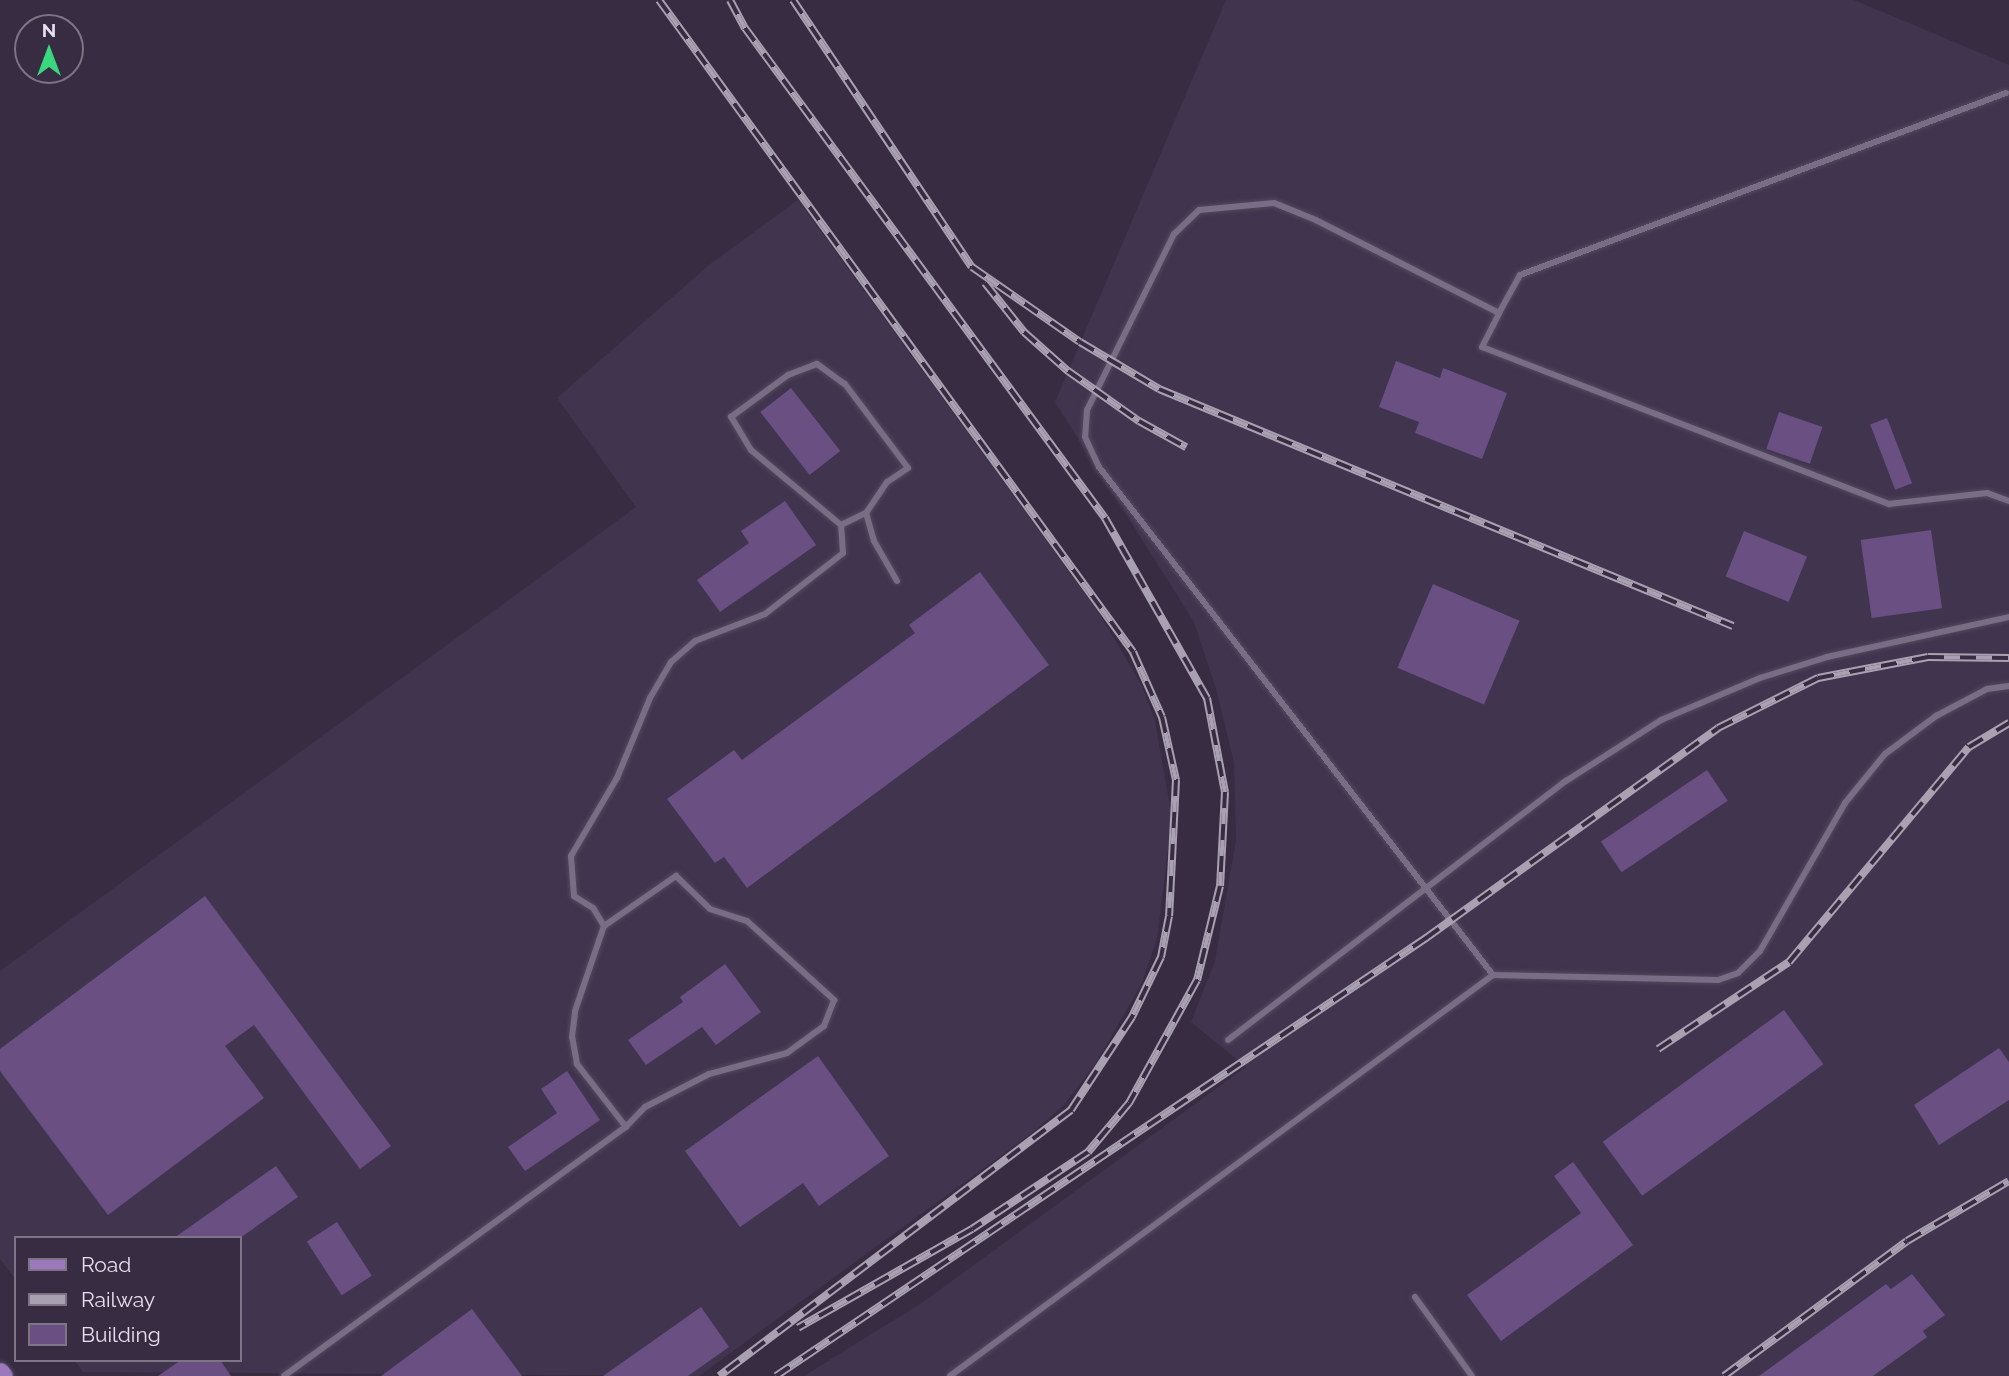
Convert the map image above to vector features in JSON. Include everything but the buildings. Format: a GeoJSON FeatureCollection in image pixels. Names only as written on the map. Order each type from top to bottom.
{"type":"FeatureCollection","features":[{"type":"Feature","properties":{"kind":"lane"},"geometry":{"type":"LineString","coordinates":[[2006,93],[1520,275],[1482,347],[1889,504],[1987,493],[2009,501]]}},
{"type":"Feature","properties":{"kind":"lane"},"geometry":{"type":"LineString","coordinates":[[1493,975],[1099,467],[1085,437],[1087,410],[1174,234],[1199,210],[1274,203],[1316,220],[1499,313]]}},
{"type":"Feature","properties":{"kind":"lane"},"geometry":{"type":"LineString","coordinates":[[604,926],[593,908],[574,896],[571,856],[617,778],[650,698],[671,662],[695,641],[765,614],[843,553],[841,525],[751,450],[731,417],[788,375],[817,364],[845,384],[908,468],[887,482],[866,513],[855,522],[841,525]]}},
{"type":"Feature","properties":{"kind":"lane"},"geometry":{"type":"LineString","coordinates":[[866,513],[874,541],[897,581]]}},
{"type":"Feature","properties":{"kind":"lane"},"geometry":{"type":"LineString","coordinates":[[1228,1040],[1566,781],[1661,720],[1760,678],[1827,657],[2009,617]]}},
{"type":"Feature","properties":{"kind":"lane"},"geometry":{"type":"LineString","coordinates":[[950,1376],[1493,975],[1718,980],[1738,973],[1760,951],[1844,803],[1885,754],[1936,716],[1987,689],[2009,686]]}},
{"type":"Feature","properties":{"kind":"lane"},"geometry":{"type":"LineString","coordinates":[[284,1376],[626,1127],[645,1107],[709,1074],[787,1053],[824,1026],[834,1000],[747,921],[710,909],[676,876],[604,926],[575,1011],[572,1037],[577,1064],[626,1127]]}},
{"type":"Feature","properties":{"kind":"lane"},"geometry":{"type":"LineString","coordinates":[[1415,1297],[1472,1376]]}},
{"type":"Feature","properties":{"kind":"shaded area"},"geometry":{"type":"Polygon","coordinates":[[[1226,0],[1854,0],[2009,65],[2009,1376],[804,1376],[923,1302],[1246,1067],[1191,1022],[1215,961],[1236,840],[1234,763],[1216,689],[1194,622],[1055,402],[1226,0]]]}},
{"type":"Feature","properties":{"kind":"shaded area"},"geometry":{"type":"Polygon","coordinates":[[[798,200],[1099,613],[1142,686],[1155,721],[1172,818],[1157,939],[1141,985],[1096,1063],[1063,1106],[1032,1133],[699,1376],[83,1372],[76,1362],[242,1362],[242,1236],[14,1236],[14,1277],[0,1259],[0,971],[636,507],[557,398],[709,265],[798,200]]]}},
{"type":"Feature","properties":{"kind":"railway"},"geometry":{"type":"LineString","coordinates":[[659,0],[1133,652],[1162,717],[1176,780],[1169,916],[1161,957],[1132,1017],[1071,1110],[719,1376]]}},
{"type":"Feature","properties":{"kind":"railway"},"geometry":{"type":"LineString","coordinates":[[730,0],[745,28],[1105,518],[1207,698],[1225,792],[1220,886],[1197,980],[1129,1103],[1088,1152],[972,1229],[798,1328]]}},
{"type":"Feature","properties":{"kind":"railway"},"geometry":{"type":"LineString","coordinates":[[793,0],[972,267],[1080,342],[1159,389],[1733,626]]}},
{"type":"Feature","properties":{"kind":"railway"},"geometry":{"type":"LineString","coordinates":[[985,283],[1024,332],[1068,371],[1139,421],[1186,447]]}},
{"type":"Feature","properties":{"kind":"railway"},"geometry":{"type":"LineString","coordinates":[[776,1376],[1426,938],[1718,728],[1818,678],[1928,657],[2009,658]]}},
{"type":"Feature","properties":{"kind":"railway"},"geometry":{"type":"LineString","coordinates":[[1658,1049],[1789,962],[1969,747],[2009,723]]}},
{"type":"Feature","properties":{"kind":"railway"},"geometry":{"type":"LineString","coordinates":[[1724,1376],[1907,1241],[2009,1181]]}}]}
